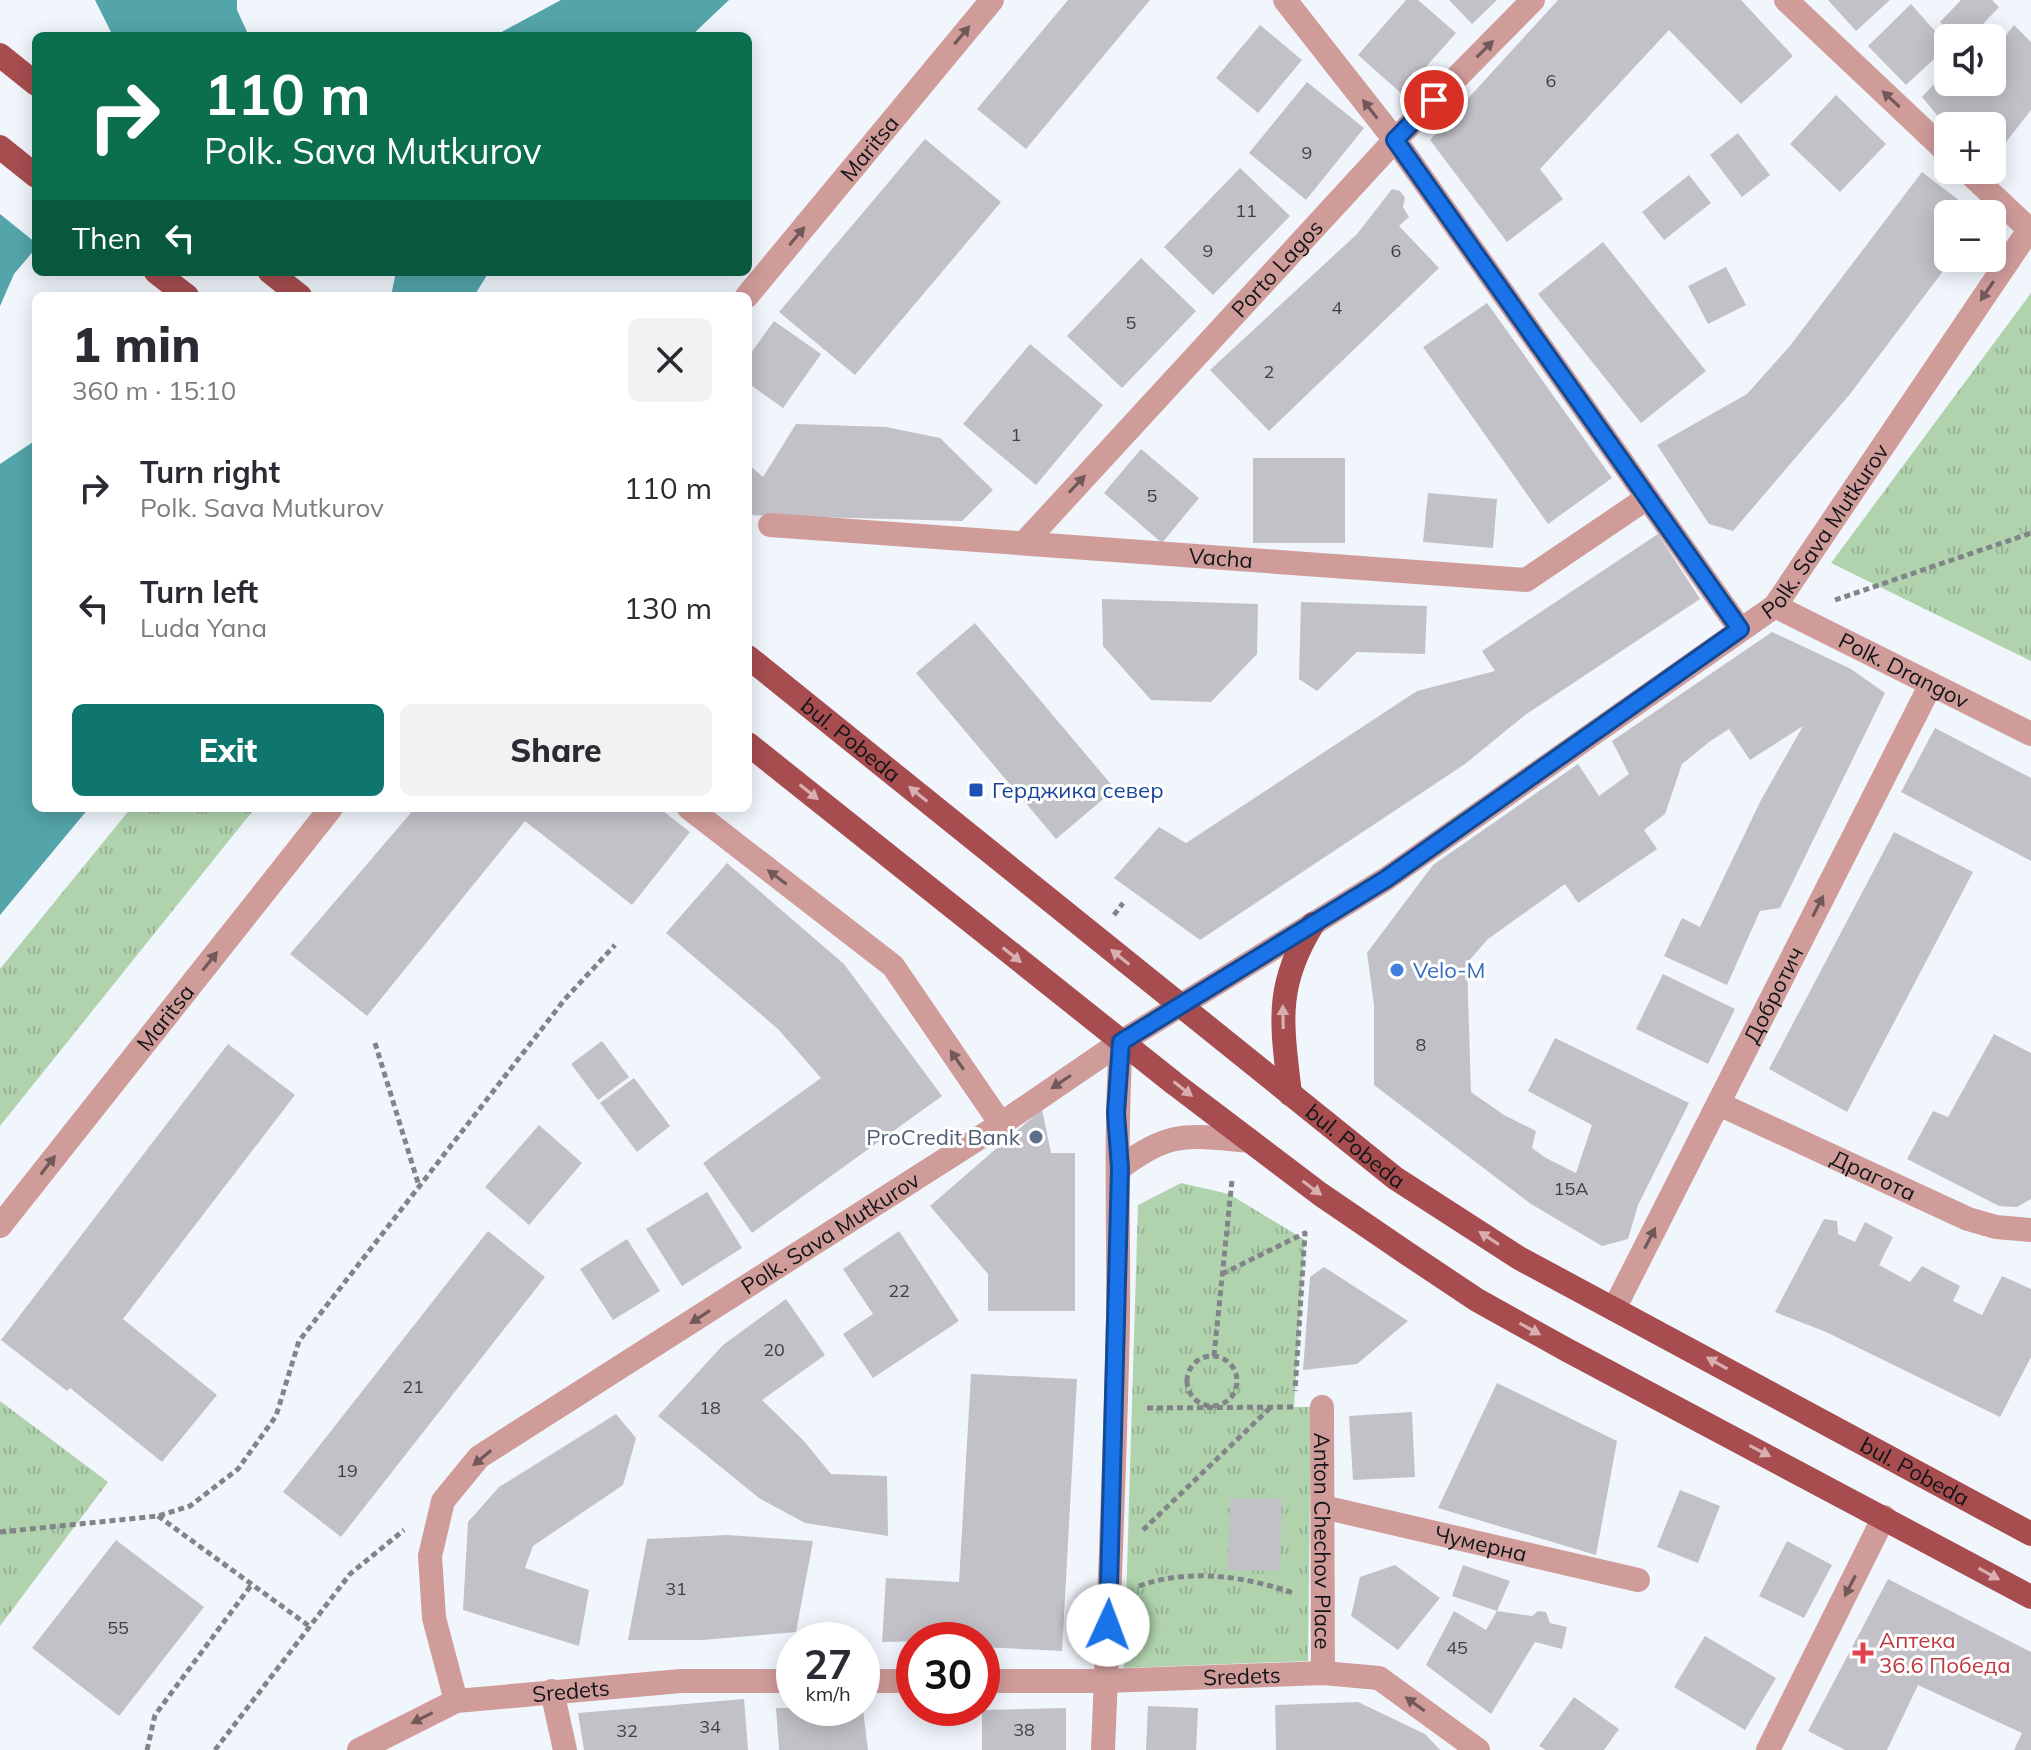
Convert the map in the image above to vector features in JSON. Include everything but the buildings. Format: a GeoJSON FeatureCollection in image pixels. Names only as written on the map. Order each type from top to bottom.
{"type":"FeatureCollection","features":[{"type":"Feature","properties":{"kind":"main road"},"geometry":{"type":"LineString","coordinates":[[0,55],[32,81]]}},
{"type":"Feature","properties":{"kind":"main road"},"geometry":{"type":"LineString","coordinates":[[0,147],[32,173]]}},
{"type":"Feature","properties":{"kind":"main road"},"geometry":{"type":"LineString","coordinates":[[161,276],[182,292]]}},
{"type":"Feature","properties":{"kind":"main road"},"geometry":{"type":"LineString","coordinates":[[275,276],[295,292]]}},
{"type":"Feature","properties":{"kind":"main road","name":"bul. Pobeda"},"geometry":{"type":"LineString","coordinates":[[752,660],[1395,1178],[1519,1258],[1615,1307],[2031,1534]]}},
{"type":"Feature","properties":{"kind":"main road"},"geometry":{"type":"LineString","coordinates":[[752,747],[1250,1141],[1320,1194],[1477,1300],[2031,1597]]}},
{"type":"Feature","properties":{"kind":"main road"},"geometry":{"type":"LineString","coordinates":[[1290,1094],[1281,1009],[1294,955],[1313,924]]}},
{"type":"Feature","properties":{"kind":"street","name":"Maritsa"},"geometry":{"type":"LineString","coordinates":[[750,292],[992,0]]}},
{"type":"Feature","properties":{"kind":"street"},"geometry":{"type":"LineString","coordinates":[[1285,0],[1395,140],[1740,629]]}},
{"type":"Feature","properties":{"kind":"street","name":"Porto Lagos"},"geometry":{"type":"LineString","coordinates":[[1025,542],[1395,140],[1533,0]]}},
{"type":"Feature","properties":{"kind":"street"},"geometry":{"type":"LineString","coordinates":[[1786,0],[1934,140]]}},
{"type":"Feature","properties":{"kind":"street"},"geometry":{"type":"LineString","coordinates":[[1981,184],[2030,228]]}},
{"type":"Feature","properties":{"kind":"street","name":"Polk. Sava Mutkurov"},"geometry":{"type":"LineString","coordinates":[[456,1701],[433,1603],[430,1556],[443,1501],[479,1457],[1001,1124],[1121,1042],[1386,879],[1740,629],[1784,611],[2030,228]]}},
{"type":"Feature","properties":{"kind":"street","name":"Vacha"},"geometry":{"type":"LineString","coordinates":[[770,525],[1526,580],[1647,498]]}},
{"type":"Feature","properties":{"kind":"street","name":"Polk. Drangov"},"geometry":{"type":"LineString","coordinates":[[1784,611],[2031,734]]}},
{"type":"Feature","properties":{"kind":"street","name":"Добротич"},"geometry":{"type":"LineString","coordinates":[[1615,1307],[1931,684]]}},
{"type":"Feature","properties":{"kind":"street","name":"Maritsa"},"geometry":{"type":"LineString","coordinates":[[0,1226],[328,812]]}},
{"type":"Feature","properties":{"kind":"street"},"geometry":{"type":"LineString","coordinates":[[694,812],[893,966],[1001,1124]]}},
{"type":"Feature","properties":{"kind":"street"},"geometry":{"type":"LineString","coordinates":[[1103,1750],[1116,1408],[1120,1168],[1116,1113],[1121,1042]]}},
{"type":"Feature","properties":{"kind":"street","name":"Драгота"},"geometry":{"type":"LineString","coordinates":[[1719,1104],[1968,1219],[1996,1227],[2031,1230]]}},
{"type":"Feature","properties":{"kind":"street"},"geometry":{"type":"LineString","coordinates":[[1120,1168],[1146,1148],[1177,1136],[1250,1141]]}},
{"type":"Feature","properties":{"kind":"street","name":"Anton Chechov Place"},"geometry":{"type":"LineString","coordinates":[[1322,1407],[1323,1673]]}},
{"type":"Feature","properties":{"kind":"street","name":"Чумерна"},"geometry":{"type":"LineString","coordinates":[[1323,1507],[1638,1580]]}},
{"type":"Feature","properties":{"kind":"street"},"geometry":{"type":"LineString","coordinates":[[1768,1750],[1884,1517]]}},
{"type":"Feature","properties":{"kind":"street","name":"Sredets"},"geometry":{"type":"LineString","coordinates":[[1000,1681],[1106,1681],[1323,1673],[1379,1678],[1478,1750]]}},
{"type":"Feature","properties":{"kind":"street","name":"Sredets"},"geometry":{"type":"LineString","coordinates":[[359,1750],[456,1701],[681,1681],[776,1681]]}},
{"type":"Feature","properties":{"kind":"street"},"geometry":{"type":"LineString","coordinates":[[552,1691],[565,1750]]}},
{"type":"Feature","properties":{"kind":"path"},"geometry":{"type":"LineString","coordinates":[[1784,611],[2031,533]]}},
{"type":"Feature","properties":{"kind":"path"},"geometry":{"type":"LineString","coordinates":[[0,1532],[158,1516],[190,1506],[238,1469],[276,1416],[299,1341],[565,999],[615,945]]}},
{"type":"Feature","properties":{"kind":"path"},"geometry":{"type":"LineString","coordinates":[[375,1043],[419,1186]]}},
{"type":"Feature","properties":{"kind":"path"},"geometry":{"type":"LineString","coordinates":[[1214,1356],[1232,1180]]}},
{"type":"Feature","properties":{"kind":"path"},"geometry":{"type":"LineString","coordinates":[[1222,1274],[1305,1233],[1294,1407]]}},
{"type":"Feature","properties":{"kind":"path"},"geometry":{"type":"LineString","coordinates":[[1214,1356],[1229,1362],[1237,1377],[1237,1386],[1229,1400],[1213,1408],[1198,1402],[1187,1381],[1192,1366],[1214,1356]]}},
{"type":"Feature","properties":{"kind":"path"},"geometry":{"type":"LineString","coordinates":[[1111,1562],[1271,1407]]}},
{"type":"Feature","properties":{"kind":"path"},"geometry":{"type":"LineString","coordinates":[[1116,1408],[1322,1407]]}},
{"type":"Feature","properties":{"kind":"path"},"geometry":{"type":"LineString","coordinates":[[215,1750],[350,1574],[443,1501]]}},
{"type":"Feature","properties":{"kind":"path"},"geometry":{"type":"LineString","coordinates":[[158,1516],[309,1626]]}},
{"type":"Feature","properties":{"kind":"path"},"geometry":{"type":"LineString","coordinates":[[1109,1597],[1152,1581],[1219,1575],[1269,1584],[1323,1606]]}},
{"type":"Feature","properties":{"kind":"path"},"geometry":{"type":"LineString","coordinates":[[147,1750],[155,1715],[252,1584]]}},
{"type":"Feature","properties":{"kind":"green space"},"geometry":{"type":"Polygon","coordinates":[[[2031,293],[2031,661],[1831,563],[2031,293]]]}},
{"type":"Feature","properties":{"kind":"green space"},"geometry":{"type":"Polygon","coordinates":[[[128,812],[252,812],[0,1126],[0,969],[128,812]]]}},
{"type":"Feature","properties":{"kind":"green space"},"geometry":{"type":"Polygon","coordinates":[[[1181,1183],[1229,1194],[1305,1240],[1294,1407],[1311,1407],[1308,1661],[1124,1668],[1138,1205],[1181,1183]]]}},
{"type":"Feature","properties":{"kind":"green space"},"geometry":{"type":"Polygon","coordinates":[[[0,1401],[108,1482],[0,1626],[0,1401]]]}},
{"type":"Feature","properties":{"kind":"water"},"geometry":{"type":"Polygon","coordinates":[[[95,0],[237,0],[237,10],[247,32],[111,32],[95,0]]]}},
{"type":"Feature","properties":{"kind":"water"},"geometry":{"type":"Polygon","coordinates":[[[561,0],[729,0],[695,32],[501,32],[561,0]]]}},
{"type":"Feature","properties":{"kind":"water"},"geometry":{"type":"Polygon","coordinates":[[[32,165],[32,253],[14,274],[0,306],[0,203],[32,165]]]}},
{"type":"Feature","properties":{"kind":"water"},"geometry":{"type":"Polygon","coordinates":[[[395,276],[486,276],[476,292],[392,292],[395,276]]]}},
{"type":"Feature","properties":{"kind":"water"},"geometry":{"type":"Polygon","coordinates":[[[32,443],[32,812],[86,812],[0,915],[0,464],[32,443]]]}},
{"type":"Feature","properties":{"kind":"pier"},"geometry":{"type":"Polygon","coordinates":[[[32,161],[32,240],[0,214],[0,197],[32,161]]]}},
{"type":"Feature","properties":{"kind":"pier"},"geometry":{"type":"Polygon","coordinates":[[[194,276],[298,276],[288,292],[184,292],[194,276]]]}},
{"type":"Feature","properties":{"kind":"place","name":"Герджика север"},"geometry":{"type":"Point","coordinates":[976,790]}},
{"type":"Feature","properties":{"kind":"place","name":"Velo-M"},"geometry":{"type":"Point","coordinates":[1397,970]}},
{"type":"Feature","properties":{"kind":"place","name":"ProCredit Bank"},"geometry":{"type":"Point","coordinates":[1036,1137]}},
{"type":"Feature","properties":{"kind":"place","name":"Аптека 36.6 Победа"},"geometry":{"type":"Point","coordinates":[1863,1653]}},
{"type":"Feature","properties":{"kind":"route"},"geometry":{"type":"LineString","coordinates":[[1108,1625],[1120,1168],[1116,1113],[1121,1042],[1386,879],[1740,629],[1395,140],[1434,100]]}}]}
